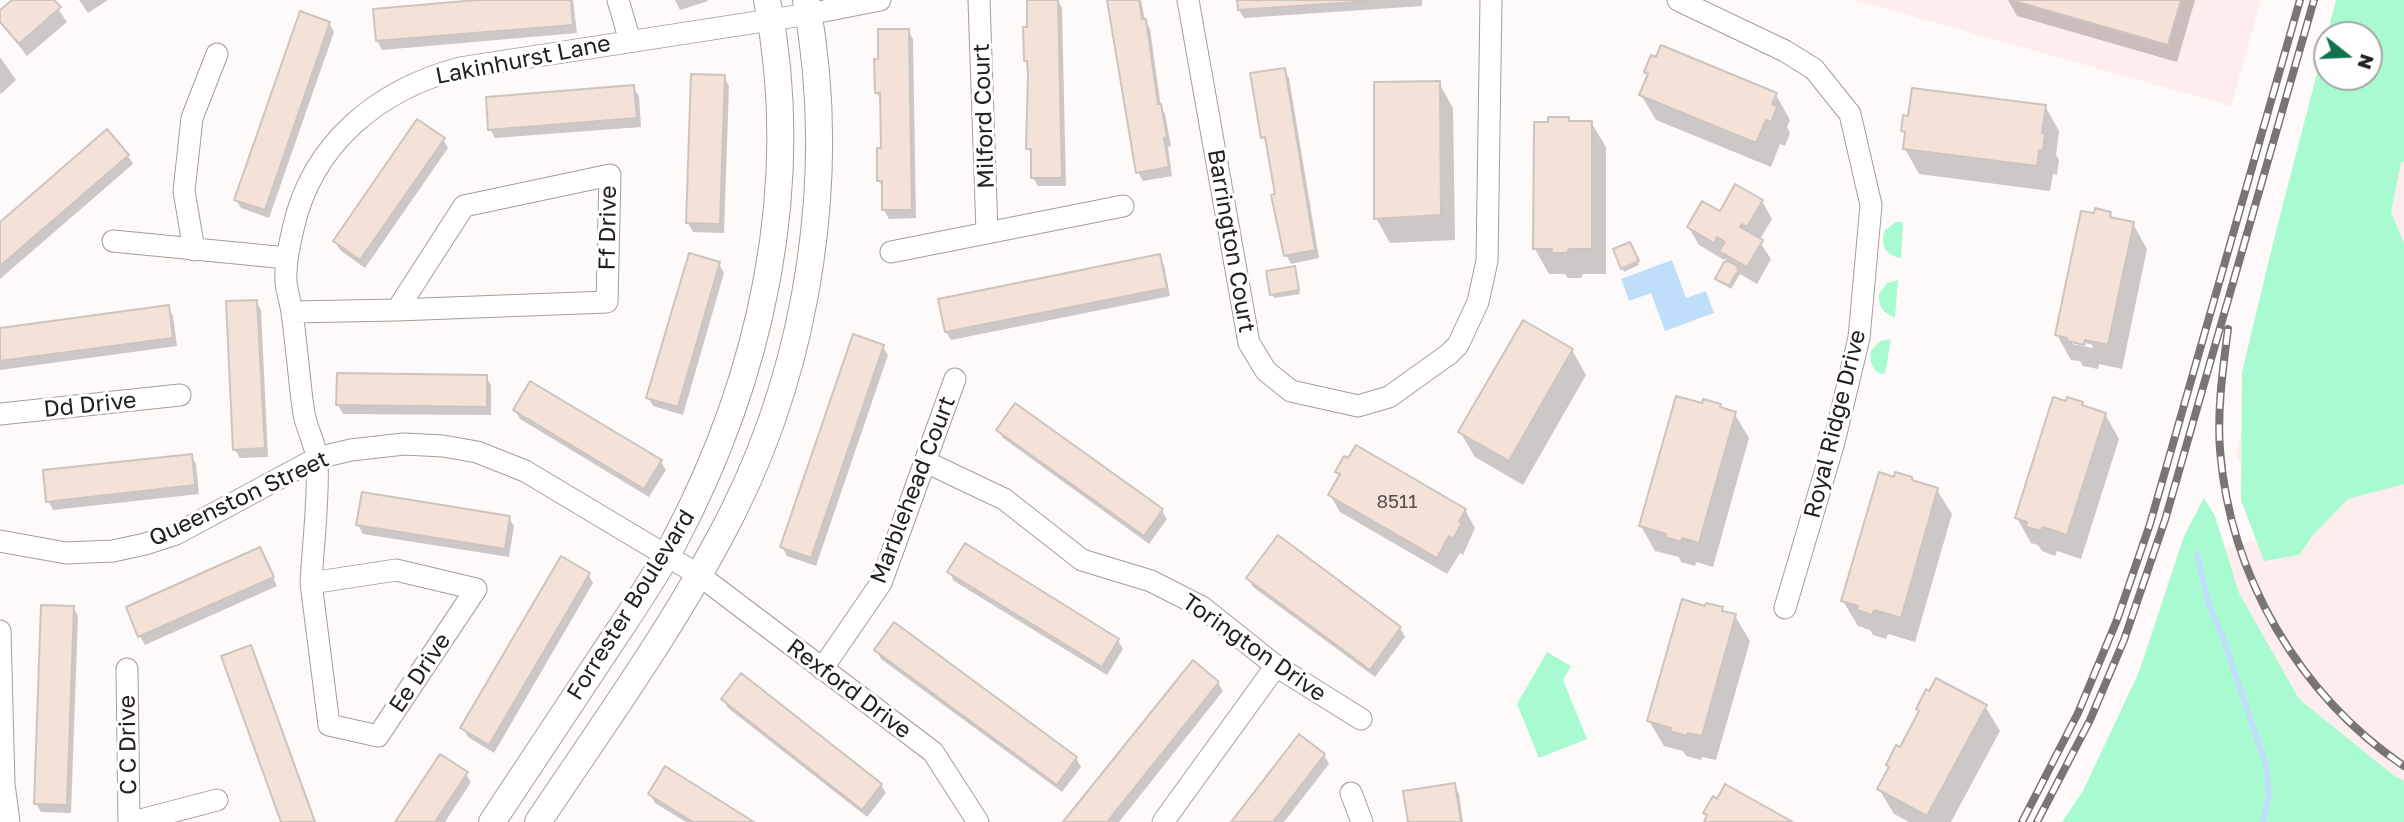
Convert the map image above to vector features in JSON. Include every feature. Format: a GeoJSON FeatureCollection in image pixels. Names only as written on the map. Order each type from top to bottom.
{"type":"FeatureCollection","features":[{"type":"Feature","properties":{"kind":"street"},"geometry":{"type":"LineString","coordinates":[[618,0],[630,41]]}},
{"type":"Feature","properties":{"kind":"street"},"geometry":{"type":"LineString","coordinates":[[807,7],[880,0]]}},
{"type":"Feature","properties":{"kind":"street","name":"Milford Court"},"geometry":{"type":"LineString","coordinates":[[979,0],[987,232]]}},
{"type":"Feature","properties":{"kind":"street","name":"Barrington Court"},"geometry":{"type":"LineString","coordinates":[[1188,0],[1249,344],[1266,371],[1291,391],[1358,406],[1389,397],[1449,354],[1458,345],[1478,302],[1487,255],[1491,0]]}},
{"type":"Feature","properties":{"kind":"street","name":"Royal Ridge Drive"},"geometry":{"type":"LineString","coordinates":[[1678,0],[1785,51],[1814,69],[1850,114],[1871,205],[1859,338],[1833,442],[1785,608]]}},
{"type":"Feature","properties":{"kind":"street","name":"Lakinhurst Lane"},"geometry":{"type":"LineString","coordinates":[[317,458],[304,417],[286,283],[287,258],[296,216],[313,176],[343,134],[364,114],[384,98],[424,79],[460,68],[630,41],[769,10],[807,7]]}},
{"type":"Feature","properties":{"kind":"street","name":"Forrester Boulevard"},"geometry":{"type":"LineString","coordinates":[[538,822],[699,575],[734,510],[775,409],[792,352],[803,300],[812,246],[818,182],[818,117],[807,7]]}},
{"type":"Feature","properties":{"kind":"street","name":"Forrester Boulevard"},"geometry":{"type":"LineString","coordinates":[[492,822],[638,602],[666,555],[699,493],[738,397],[765,293],[779,180],[779,118],[769,10]]}},
{"type":"Feature","properties":{"kind":"street"},"geometry":{"type":"LineString","coordinates":[[194,250],[184,191],[192,118],[217,54]]}},
{"type":"Feature","properties":{"kind":"street","name":"Ff Drive"},"geometry":{"type":"LineString","coordinates":[[292,312],[397,310],[607,302],[610,175],[464,206],[397,310]]}},
{"type":"Feature","properties":{"kind":"street"},"geometry":{"type":"LineString","coordinates":[[891,252],[1123,206]]}},
{"type":"Feature","properties":{"kind":"street"},"geometry":{"type":"LineString","coordinates":[[113,241],[287,258]]}},
{"type":"Feature","properties":{"kind":"street","name":"Marblehead Court"},"geometry":{"type":"LineString","coordinates":[[822,669],[881,583],[955,379]]}},
{"type":"Feature","properties":{"kind":"street","name":"Dd Drive"},"geometry":{"type":"LineString","coordinates":[[0,414],[180,395]]}},
{"type":"Feature","properties":{"kind":"street","name":"Queenston Street"},"geometry":{"type":"LineString","coordinates":[[0,541],[82,554],[145,544],[176,534],[206,519],[317,458],[351,450],[404,444],[443,446],[477,452],[525,471],[699,575]]}},
{"type":"Feature","properties":{"kind":"street","name":"Ee Drive"},"geometry":{"type":"LineString","coordinates":[[311,583],[396,570],[475,589],[378,736],[329,725],[311,583],[317,458]]}},
{"type":"Feature","properties":{"kind":"street","name":"Torington Drive"},"geometry":{"type":"LineString","coordinates":[[926,462],[1004,499],[1082,560],[1151,581],[1202,607],[1276,666],[1361,719]]}},
{"type":"Feature","properties":{"kind":"street","name":"Rexford Drive"},"geometry":{"type":"LineString","coordinates":[[699,575],[933,752],[978,822]]}},
{"type":"Feature","properties":{"kind":"street"},"geometry":{"type":"LineString","coordinates":[[0,631],[4,784],[9,822]]}},
{"type":"Feature","properties":{"kind":"street"},"geometry":{"type":"LineString","coordinates":[[1163,822],[1276,666]]}},
{"type":"Feature","properties":{"kind":"street","name":"C C Drive"},"geometry":{"type":"LineString","coordinates":[[127,669],[131,822]]}},
{"type":"Feature","properties":{"kind":"street"},"geometry":{"type":"LineString","coordinates":[[1351,793],[1362,822]]}},
{"type":"Feature","properties":{"kind":"street"},"geometry":{"type":"LineString","coordinates":[[131,822],[217,800]]}},
{"type":"Feature","properties":{"kind":"shaded area"},"geometry":{"type":"Polygon","coordinates":[[[1855,0],[2261,0],[2231,106],[1855,0]]]}},
{"type":"Feature","properties":{"kind":"shaded area"},"geometry":{"type":"Polygon","coordinates":[[[2404,45],[2404,822],[2363,822],[2211,552],[2266,537],[2236,453],[2330,111],[2352,91],[2383,91],[2383,64],[2404,45]]]}},
{"type":"Feature","properties":{"kind":"green space"},"geometry":{"type":"Polygon","coordinates":[[[2336,0],[2404,0],[2404,161],[2401,163],[2391,212],[2404,243],[2404,484],[2348,499],[2313,535],[2299,555],[2264,561],[2241,500],[2242,372],[2313,89],[2313,91],[2383,91],[2383,21],[2331,21],[2336,0]]]}},
{"type":"Feature","properties":{"kind":"green space"},"geometry":{"type":"Polygon","coordinates":[[[1896,222],[1903,222],[1901,258],[1888,252],[1883,240],[1885,230],[1896,222]]]}},
{"type":"Feature","properties":{"kind":"green space"},"geometry":{"type":"Polygon","coordinates":[[[1898,280],[1895,318],[1882,309],[1879,294],[1887,283],[1898,280]]]}},
{"type":"Feature","properties":{"kind":"green space"},"geometry":{"type":"Polygon","coordinates":[[[1891,339],[1885,374],[1877,372],[1873,367],[1871,351],[1880,341],[1891,339]]]}},
{"type":"Feature","properties":{"kind":"green space"},"geometry":{"type":"Polygon","coordinates":[[[2204,498],[2215,516],[2239,593],[2299,699],[2404,781],[2404,822],[2062,822],[2083,791],[2139,672],[2184,536],[2204,498]]]}},
{"type":"Feature","properties":{"kind":"green space"},"geometry":{"type":"Polygon","coordinates":[[[1547,652],[1571,666],[1563,680],[1587,739],[1539,758],[1517,704],[1547,652]]]}},
{"type":"Feature","properties":{"kind":"water"},"geometry":{"type":"Polygon","coordinates":[[[1672,260],[1686,298],[1706,291],[1714,313],[1665,331],[1651,293],[1629,301],[1621,279],[1672,260]]]}},
{"type":"Feature","properties":{"kind":"building"},"geometry":{"type":"Polygon","coordinates":[[[12,0],[54,0],[61,7],[19,44],[0,22],[0,10],[12,0]]]}},
{"type":"Feature","properties":{"kind":"building"},"geometry":{"type":"Polygon","coordinates":[[[477,0],[571,0],[573,25],[376,41],[373,9],[477,0]]]}},
{"type":"Feature","properties":{"kind":"building"},"geometry":{"type":"Polygon","coordinates":[[[1027,0],[1058,0],[1062,178],[1031,178],[1031,149],[1026,149],[1028,74],[1027,61],[1024,61],[1023,27],[1027,27],[1027,0]]]}},
{"type":"Feature","properties":{"kind":"building"},"geometry":{"type":"Polygon","coordinates":[[[1107,0],[1139,0],[1142,19],[1146,19],[1158,104],[1161,104],[1167,137],[1164,138],[1169,167],[1136,173],[1107,0]]]}},
{"type":"Feature","properties":{"kind":"building"},"geometry":{"type":"Polygon","coordinates":[[[1237,0],[1385,0],[1238,10],[1237,0]]]}},
{"type":"Feature","properties":{"kind":"building"},"geometry":{"type":"Polygon","coordinates":[[[2011,0],[2181,0],[2168,45],[2011,0]]]}},
{"type":"Feature","properties":{"kind":"building"},"geometry":{"type":"Polygon","coordinates":[[[300,11],[330,22],[265,210],[234,200],[300,11]]]}},
{"type":"Feature","properties":{"kind":"building"},"geometry":{"type":"Polygon","coordinates":[[[878,29],[909,29],[912,210],[882,210],[882,181],[877,181],[877,148],[881,148],[880,93],[875,93],[874,59],[878,59],[878,29]]]}},
{"type":"Feature","properties":{"kind":"building"},"geometry":{"type":"Polygon","coordinates":[[[1661,45],[1777,93],[1772,104],[1777,107],[1771,122],[1766,120],[1756,143],[1639,95],[1648,74],[1644,72],[1651,55],[1656,57],[1661,45]]]}},
{"type":"Feature","properties":{"kind":"building"},"geometry":{"type":"Polygon","coordinates":[[[1285,68],[1315,250],[1284,256],[1271,195],[1275,194],[1265,137],[1261,138],[1250,73],[1285,68]]]}},
{"type":"Feature","properties":{"kind":"building"},"geometry":{"type":"Polygon","coordinates":[[[691,74],[725,75],[720,224],[686,223],[691,74]]]}},
{"type":"Feature","properties":{"kind":"building"},"geometry":{"type":"Polygon","coordinates":[[[1440,81],[1441,215],[1374,219],[1374,82],[1440,81]]]}},
{"type":"Feature","properties":{"kind":"building"},"geometry":{"type":"Polygon","coordinates":[[[634,85],[637,118],[488,130],[486,97],[634,85]]]}},
{"type":"Feature","properties":{"kind":"building"},"geometry":{"type":"Polygon","coordinates":[[[1912,88],[2046,105],[2042,133],[2045,133],[2043,150],[2039,150],[2037,166],[1903,149],[1903,115],[1908,116],[1912,88]]]}},
{"type":"Feature","properties":{"kind":"building"},"geometry":{"type":"Polygon","coordinates":[[[1548,117],[1592,121],[1592,249],[1569,249],[1567,253],[1551,253],[1552,249],[1533,249],[1534,122],[1548,122],[1548,117]]]}},
{"type":"Feature","properties":{"kind":"building"},"geometry":{"type":"Polygon","coordinates":[[[417,119],[445,138],[360,260],[333,241],[417,119]]]}},
{"type":"Feature","properties":{"kind":"building"},"geometry":{"type":"Polygon","coordinates":[[[107,129],[129,155],[0,266],[0,222],[107,129]]]}},
{"type":"Feature","properties":{"kind":"building"},"geometry":{"type":"Polygon","coordinates":[[[1735,184],[1763,200],[1747,227],[1742,224],[1740,227],[1763,240],[1747,267],[1719,251],[1725,242],[1717,237],[1714,243],[1687,227],[1702,201],[1720,211],[1735,184]]]}},
{"type":"Feature","properties":{"kind":"building"},"geometry":{"type":"Polygon","coordinates":[[[2095,208],[2111,212],[2110,217],[2134,222],[2108,345],[2085,340],[2084,345],[2055,335],[2081,211],[2094,213],[2095,208]]]}},
{"type":"Feature","properties":{"kind":"building"},"geometry":{"type":"Polygon","coordinates":[[[1630,242],[1639,261],[1621,269],[1613,249],[1630,242]]]}},
{"type":"Feature","properties":{"kind":"building"},"geometry":{"type":"Polygon","coordinates":[[[689,253],[720,262],[678,407],[646,398],[689,253]]]}},
{"type":"Feature","properties":{"kind":"building"},"geometry":{"type":"Polygon","coordinates":[[[1160,254],[1167,288],[945,332],[938,299],[1160,254]]]}},
{"type":"Feature","properties":{"kind":"building"},"geometry":{"type":"Polygon","coordinates":[[[1728,261],[1739,269],[1729,286],[1715,279],[1724,262],[1728,261]]]}},
{"type":"Feature","properties":{"kind":"building"},"geometry":{"type":"Polygon","coordinates":[[[1295,266],[1299,290],[1270,295],[1266,271],[1295,266]]]}},
{"type":"Feature","properties":{"kind":"building"},"geometry":{"type":"Polygon","coordinates":[[[257,300],[265,448],[233,450],[226,301],[257,300]]]}},
{"type":"Feature","properties":{"kind":"building"},"geometry":{"type":"Polygon","coordinates":[[[169,305],[173,338],[0,361],[0,328],[169,305]]]}},
{"type":"Feature","properties":{"kind":"building"},"geometry":{"type":"Polygon","coordinates":[[[1523,320],[1573,349],[1509,461],[1458,432],[1523,320]]]}},
{"type":"Feature","properties":{"kind":"building"},"geometry":{"type":"Polygon","coordinates":[[[853,334],[884,345],[811,558],[780,547],[853,334]]]}},
{"type":"Feature","properties":{"kind":"building"},"geometry":{"type":"Polygon","coordinates":[[[337,373],[487,375],[487,407],[336,405],[337,373]]]}},
{"type":"Feature","properties":{"kind":"building"},"geometry":{"type":"Polygon","coordinates":[[[530,381],[662,460],[644,489],[513,410],[530,381]]]}},
{"type":"Feature","properties":{"kind":"building"},"geometry":{"type":"Polygon","coordinates":[[[1676,396],[1702,403],[1703,399],[1736,412],[1699,543],[1682,538],[1681,542],[1665,537],[1666,534],[1639,526],[1676,396]]]}},
{"type":"Feature","properties":{"kind":"building"},"geometry":{"type":"Polygon","coordinates":[[[2053,397],[2066,401],[2067,397],[2106,413],[2067,535],[2043,527],[2041,531],[2026,527],[2027,522],[2015,518],[2053,397]]]}},
{"type":"Feature","properties":{"kind":"building"},"geometry":{"type":"Polygon","coordinates":[[[1015,403],[1163,509],[1144,536],[996,430],[1015,403]]]}},
{"type":"Feature","properties":{"kind":"building"},"geometry":{"type":"Polygon","coordinates":[[[1356,445],[1466,509],[1453,539],[1449,536],[1437,558],[1328,495],[1340,474],[1335,472],[1344,456],[1348,458],[1356,445]]]}},
{"type":"Feature","properties":{"kind":"building"},"geometry":{"type":"Polygon","coordinates":[[[192,454],[195,485],[46,502],[43,470],[192,454]]]}},
{"type":"Feature","properties":{"kind":"building"},"geometry":{"type":"Polygon","coordinates":[[[1879,472],[1894,477],[1895,472],[1938,488],[1901,618],[1874,610],[1872,615],[1857,610],[1858,606],[1841,601],[1879,472]]]}},
{"type":"Feature","properties":{"kind":"building"},"geometry":{"type":"Polygon","coordinates":[[[362,492],[510,516],[505,549],[356,525],[362,492]]]}},
{"type":"Feature","properties":{"kind":"building"},"geometry":{"type":"Polygon","coordinates":[[[1278,535],[1401,627],[1370,670],[1246,578],[1278,535]]]}},
{"type":"Feature","properties":{"kind":"building"},"geometry":{"type":"Polygon","coordinates":[[[965,543],[1119,639],[1102,667],[947,572],[965,543]]]}},
{"type":"Feature","properties":{"kind":"building"},"geometry":{"type":"Polygon","coordinates":[[[260,547],[274,577],[138,637],[126,607],[260,547]]]}},
{"type":"Feature","properties":{"kind":"building"},"geometry":{"type":"Polygon","coordinates":[[[561,556],[590,573],[489,745],[460,728],[561,556]]]}},
{"type":"Feature","properties":{"kind":"building"},"geometry":{"type":"Polygon","coordinates":[[[1682,599],[1705,606],[1706,603],[1723,607],[1722,611],[1736,614],[1702,736],[1688,733],[1687,736],[1647,721],[1682,599]]]}},
{"type":"Feature","properties":{"kind":"building"},"geometry":{"type":"Polygon","coordinates":[[[41,605],[74,606],[67,805],[34,804],[41,605]]]}},
{"type":"Feature","properties":{"kind":"building"},"geometry":{"type":"Polygon","coordinates":[[[894,622],[1077,757],[1057,785],[874,650],[894,622]]]}},
{"type":"Feature","properties":{"kind":"building"},"geometry":{"type":"Polygon","coordinates":[[[251,645],[315,822],[281,822],[221,656],[251,645]]]}},
{"type":"Feature","properties":{"kind":"building"},"geometry":{"type":"Polygon","coordinates":[[[1193,660],[1219,682],[1107,822],[1063,822],[1193,660]]]}},
{"type":"Feature","properties":{"kind":"building"},"geometry":{"type":"Polygon","coordinates":[[[741,673],[882,784],[862,810],[721,699],[741,673]]]}},
{"type":"Feature","properties":{"kind":"building"},"geometry":{"type":"Polygon","coordinates":[[[1936,678],[1987,705],[1927,816],[1877,789],[1889,767],[1886,765],[1896,745],[1900,747],[1919,711],[1916,709],[1926,689],[1929,691],[1936,678]]]}},
{"type":"Feature","properties":{"kind":"building"},"geometry":{"type":"Polygon","coordinates":[[[1299,734],[1325,754],[1273,822],[1231,822],[1299,734]]]}},
{"type":"Feature","properties":{"kind":"building"},"geometry":{"type":"Polygon","coordinates":[[[440,754],[468,772],[435,822],[395,822],[440,754]]]}},
{"type":"Feature","properties":{"kind":"building"},"geometry":{"type":"Polygon","coordinates":[[[665,766],[754,822],[693,822],[648,794],[665,766]]]}},
{"type":"Feature","properties":{"kind":"building"},"geometry":{"type":"Polygon","coordinates":[[[1455,783],[1461,822],[1408,822],[1403,791],[1455,783]]]}},
{"type":"Feature","properties":{"kind":"building"},"geometry":{"type":"Polygon","coordinates":[[[1725,784],[1793,822],[1704,822],[1707,815],[1703,813],[1713,796],[1717,799],[1725,784]]]}},
{"type":"Feature","properties":{"kind":"waterway"},"geometry":{"type":"LineString","coordinates":[[2197,554],[2209,606],[2221,632],[2266,765],[2269,794],[2263,822]]}},
{"type":"Feature","properties":{"kind":"railway"},"geometry":{"type":"LineString","coordinates":[[2022,822],[2078,713],[2117,620],[2150,524],[2300,0]]}},
{"type":"Feature","properties":{"kind":"railway"},"geometry":{"type":"LineString","coordinates":[[2037,822],[2090,720],[2124,640],[2165,520],[2314,0]]}},
{"type":"Feature","properties":{"kind":"railway"},"geometry":{"type":"LineString","coordinates":[[2228,329],[2220,404],[2220,450],[2226,497],[2238,543],[2255,587],[2276,629],[2302,668],[2332,704],[2366,737],[2404,766]]}}]}
